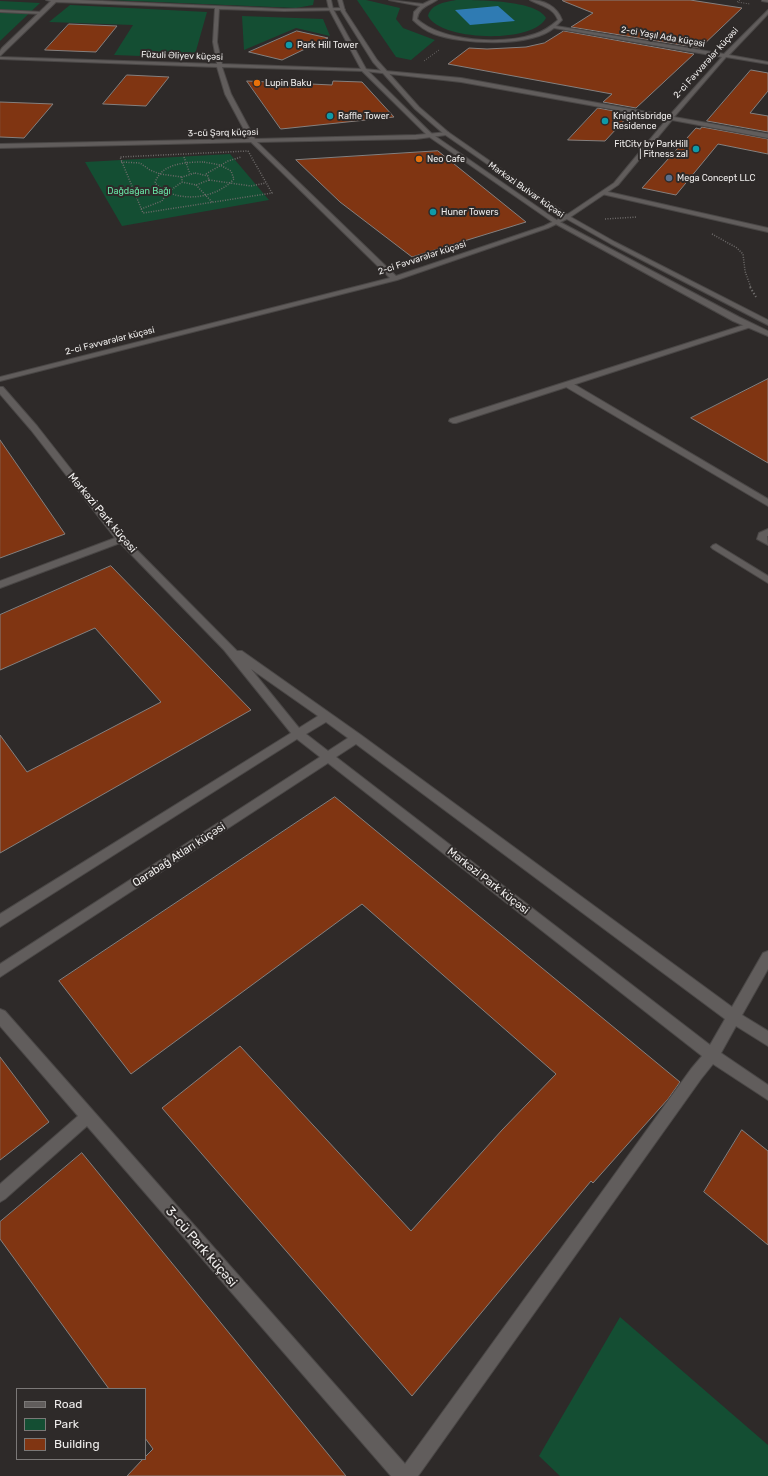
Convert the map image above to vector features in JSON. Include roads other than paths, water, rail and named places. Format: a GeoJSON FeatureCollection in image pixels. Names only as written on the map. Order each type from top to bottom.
{"type":"FeatureCollection","features":[{"type":"Feature","properties":{"kind":"street"},"geometry":{"type":"LineString","coordinates":[[48,0],[284,10],[343,9]]}},
{"type":"Feature","properties":{"kind":"street"},"geometry":{"type":"LineString","coordinates":[[0,57],[4,49],[55,0]]}},
{"type":"Feature","properties":{"kind":"street","name":"Mərkəzi Bulvar küçəsi"},"geometry":{"type":"LineString","coordinates":[[329,0],[331,9],[364,70],[430,135],[556,222],[750,326],[768,334]]}},
{"type":"Feature","properties":{"kind":"street","name":"Mərkəzi Bulvar küçəsi"},"geometry":{"type":"LineString","coordinates":[[340,0],[343,9],[375,61],[417,108],[446,133],[567,217],[620,247],[766,320]]}},
{"type":"Feature","properties":{"kind":"street"},"geometry":{"type":"LineString","coordinates":[[392,0],[423,5]]}},
{"type":"Feature","properties":{"kind":"street"},"geometry":{"type":"LineString","coordinates":[[435,0],[423,5],[416,12],[415,19],[422,26],[436,33],[455,38],[478,40],[517,39],[543,34],[555,27],[560,20],[558,13],[550,7],[532,0]]}},
{"type":"Feature","properties":{"kind":"street"},"geometry":{"type":"LineString","coordinates":[[764,0],[768,1]]}},
{"type":"Feature","properties":{"kind":"street"},"geometry":{"type":"LineString","coordinates":[[217,7],[215,42],[219,65],[228,94],[253,141],[395,279]]}},
{"type":"Feature","properties":{"kind":"street"},"geometry":{"type":"LineString","coordinates":[[0,11],[42,13]]}},
{"type":"Feature","properties":{"kind":"street","name":"2-ci Fəvvarələr küçəsi"},"geometry":{"type":"LineString","coordinates":[[0,379],[395,279],[546,227],[567,217],[616,184],[725,56],[760,23],[768,11]]}},
{"type":"Feature","properties":{"kind":"street","name":"2-ci Yaşıl Ada küçəsi"},"geometry":{"type":"LineString","coordinates":[[555,27],[768,63]]}},
{"type":"Feature","properties":{"kind":"street","name":"Füzuli Əliyev küçəsi"},"geometry":{"type":"LineString","coordinates":[[0,57],[386,72],[461,80],[768,136]]}},
{"type":"Feature","properties":{"kind":"street","name":"3-cü Şərq küçəsi"},"geometry":{"type":"LineString","coordinates":[[0,146],[253,141],[430,135],[446,133]]}},
{"type":"Feature","properties":{"kind":"street"},"geometry":{"type":"LineString","coordinates":[[604,193],[768,230]]}},
{"type":"Feature","properties":{"kind":"street"},"geometry":{"type":"LineString","coordinates":[[453,421],[750,326]]}},
{"type":"Feature","properties":{"kind":"street"},"geometry":{"type":"LineString","coordinates":[[569,385],[768,503]]}},
{"type":"Feature","properties":{"kind":"street","name":"Mərkəzi Park küçəsi"},"geometry":{"type":"LineString","coordinates":[[0,389],[34,428],[122,539],[228,647],[298,733],[712,1055],[768,1093]]}},
{"type":"Feature","properties":{"kind":"street"},"geometry":{"type":"LineString","coordinates":[[768,532],[762,535],[762,539],[768,542]]}},
{"type":"Feature","properties":{"kind":"street"},"geometry":{"type":"LineString","coordinates":[[0,585],[122,539]]}},
{"type":"Feature","properties":{"kind":"street"},"geometry":{"type":"LineString","coordinates":[[716,547],[768,580]]}},
{"type":"Feature","properties":{"kind":"street","name":"Mərkəzi Park küçəsi"},"geometry":{"type":"LineString","coordinates":[[228,647],[357,738],[734,1017],[768,1039]]}},
{"type":"Feature","properties":{"kind":"street"},"geometry":{"type":"LineString","coordinates":[[0,921],[326,716]]}},
{"type":"Feature","properties":{"kind":"street","name":"Qarabağ Atları küçəsi"},"geometry":{"type":"LineString","coordinates":[[0,971],[329,758],[357,738]]}},
{"type":"Feature","properties":{"kind":"street"},"geometry":{"type":"LineString","coordinates":[[408,1476],[692,1080],[712,1055],[768,957]]}},
{"type":"Feature","properties":{"kind":"street","name":"3-cü Park küçəsi"},"geometry":{"type":"LineString","coordinates":[[0,1016],[403,1476]]}},
{"type":"Feature","properties":{"kind":"street"},"geometry":{"type":"LineString","coordinates":[[0,1194],[87,1117]]}},
{"type":"Feature","properties":{"kind":"water"},"geometry":{"type":"Polygon","coordinates":[[[498,6],[515,21],[470,25],[455,10],[498,6]]]}},
{"type":"Feature","properties":{"kind":"place","name":"Park Hill Tower"},"geometry":{"type":"Point","coordinates":[289,45]}},
{"type":"Feature","properties":{"kind":"place","name":"Lupin Baku"},"geometry":{"type":"Point","coordinates":[257,83]}},
{"type":"Feature","properties":{"kind":"place","name":"Raffle Tower"},"geometry":{"type":"Point","coordinates":[330,116]}},
{"type":"Feature","properties":{"kind":"place","name":"Knightsbridge Residence"},"geometry":{"type":"Point","coordinates":[605,121]}},
{"type":"Feature","properties":{"kind":"place","name":"FitCity by ParkHill | Fitness zal"},"geometry":{"type":"Point","coordinates":[696,149]}},
{"type":"Feature","properties":{"kind":"place","name":"Neo Cafe"},"geometry":{"type":"Point","coordinates":[419,159]}},
{"type":"Feature","properties":{"kind":"place","name":"Mega Concept LLC"},"geometry":{"type":"Point","coordinates":[669,178]}},
{"type":"Feature","properties":{"kind":"place","name":"Huner Towers"},"geometry":{"type":"Point","coordinates":[433,212]}},
{"type":"Feature","properties":{"kind":"park label","name":"Dağdağan Bağı"},"geometry":{"type":"Point","coordinates":[139,191]}}]}
